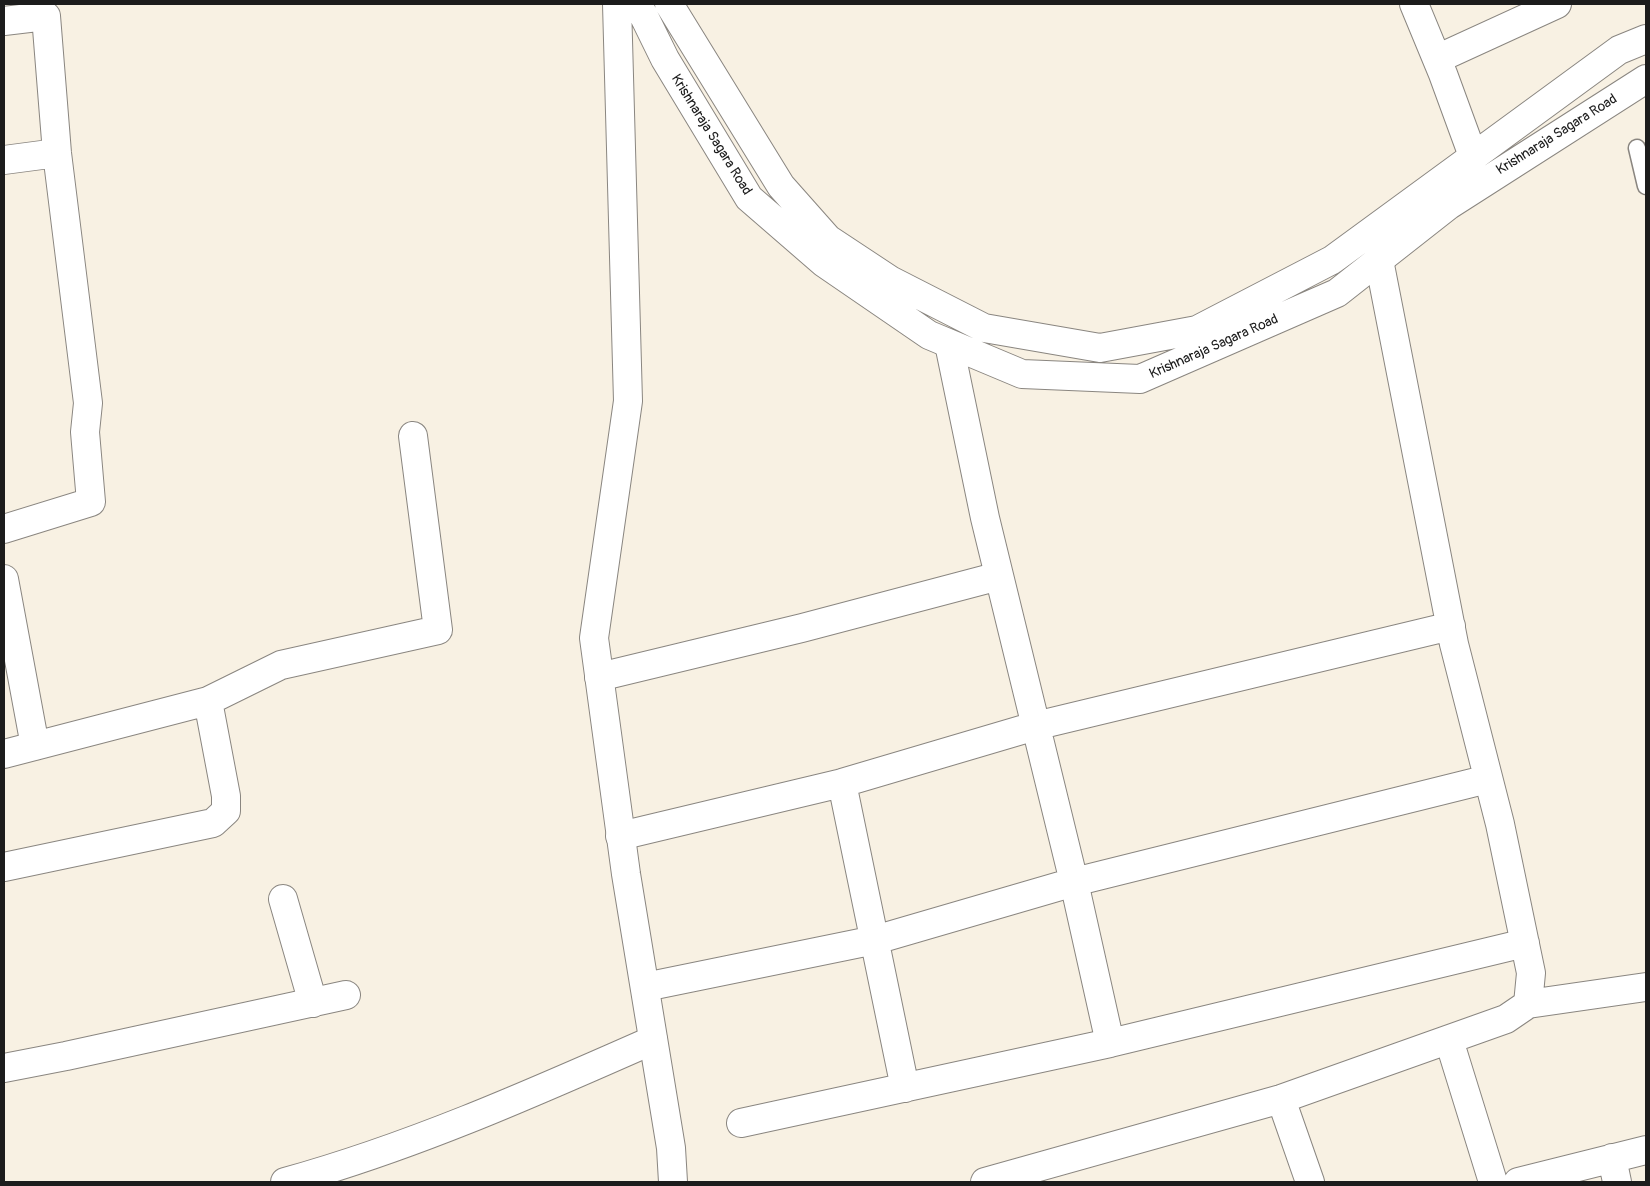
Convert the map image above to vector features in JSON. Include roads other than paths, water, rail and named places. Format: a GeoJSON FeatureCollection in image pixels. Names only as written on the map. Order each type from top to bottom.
{"type":"FeatureCollection","features":[{"type":"Feature","properties":{"kind":"street"},"geometry":{"type":"LineString","coordinates":[[617,4],[628,401],[594,638],[620,836],[672,1148],[673,1182]]}},
{"type":"Feature","properties":{"kind":"street","name":"Krishnaraja Sagara Road"},"geometry":{"type":"LineString","coordinates":[[638,4],[665,59],[749,198],[824,263],[929,335],[1022,374],[1140,379],[1337,293],[1449,204],[1646,79]]}},
{"type":"Feature","properties":{"kind":"street","name":"Krishnaraja Sagara Road"},"geometry":{"type":"LineString","coordinates":[[669,4],[781,186],[828,239],[890,280],[984,328],[1100,348],[1197,330],[1332,260],[1618,50],[1646,39]]}},
{"type":"Feature","properties":{"kind":"street"},"geometry":{"type":"LineString","coordinates":[[1414,4],[1437,58],[1473,156]]}},
{"type":"Feature","properties":{"kind":"street"},"geometry":{"type":"LineString","coordinates":[[1437,58],[1557,4]]}},
{"type":"Feature","properties":{"kind":"street"},"geometry":{"type":"LineString","coordinates":[[4,21],[46,16],[57,153],[88,403],[85,432],[91,502],[4,529]]}},
{"type":"Feature","properties":{"kind":"street"},"geometry":{"type":"LineString","coordinates":[[4,160],[57,153]]}},
{"type":"Feature","properties":{"kind":"street"},"geometry":{"type":"LineString","coordinates":[[1379,260],[1451,626],[1525,943],[1531,973],[1528,1004]]}},
{"type":"Feature","properties":{"kind":"street"},"geometry":{"type":"LineString","coordinates":[[949,344],[999,576],[1074,882],[1110,1043]]}},
{"type":"Feature","properties":{"kind":"street"},"geometry":{"type":"LineString","coordinates":[[4,754],[208,701],[281,665],[438,630],[414,436]]}},
{"type":"Feature","properties":{"kind":"street"},"geometry":{"type":"LineString","coordinates":[[599,677],[802,628],[999,576]]}},
{"type":"Feature","properties":{"kind":"street"},"geometry":{"type":"LineString","coordinates":[[4,578],[35,746]]}},
{"type":"Feature","properties":{"kind":"street"},"geometry":{"type":"LineString","coordinates":[[620,836],[842,783],[1036,726],[1451,626]]}},
{"type":"Feature","properties":{"kind":"street"},"geometry":{"type":"LineString","coordinates":[[4,867],[214,823],[226,811],[226,796],[208,701]]}},
{"type":"Feature","properties":{"kind":"street"},"geometry":{"type":"LineString","coordinates":[[644,987],[875,940],[1074,882],[1488,779]]}},
{"type":"Feature","properties":{"kind":"street"},"geometry":{"type":"LineString","coordinates":[[842,783],[905,1088]]}},
{"type":"Feature","properties":{"kind":"street"},"geometry":{"type":"LineString","coordinates":[[283,899],[313,1003]]}},
{"type":"Feature","properties":{"kind":"street"},"geometry":{"type":"LineString","coordinates":[[741,1123],[1110,1043],[1525,943]]}},
{"type":"Feature","properties":{"kind":"street"},"geometry":{"type":"LineString","coordinates":[[985,1182],[1281,1099],[1506,1019],[1528,1004],[1646,987]]}},
{"type":"Feature","properties":{"kind":"street"},"geometry":{"type":"LineString","coordinates":[[4,1068],[346,995]]}},
{"type":"Feature","properties":{"kind":"street"},"geometry":{"type":"LineString","coordinates":[[285,1182],[336,1168],[497,1109],[653,1040]]}},
{"type":"Feature","properties":{"kind":"street"},"geometry":{"type":"LineString","coordinates":[[1448,1040],[1493,1182]]}},
{"type":"Feature","properties":{"kind":"street"},"geometry":{"type":"LineString","coordinates":[[1281,1099],[1310,1182]]}},
{"type":"Feature","properties":{"kind":"street"},"geometry":{"type":"LineString","coordinates":[[1518,1182],[1614,1170],[1646,1150]]}},
{"type":"Feature","properties":{"kind":"lane"},"geometry":{"type":"LineString","coordinates":[[1637,148],[1646,186]]}}]}
